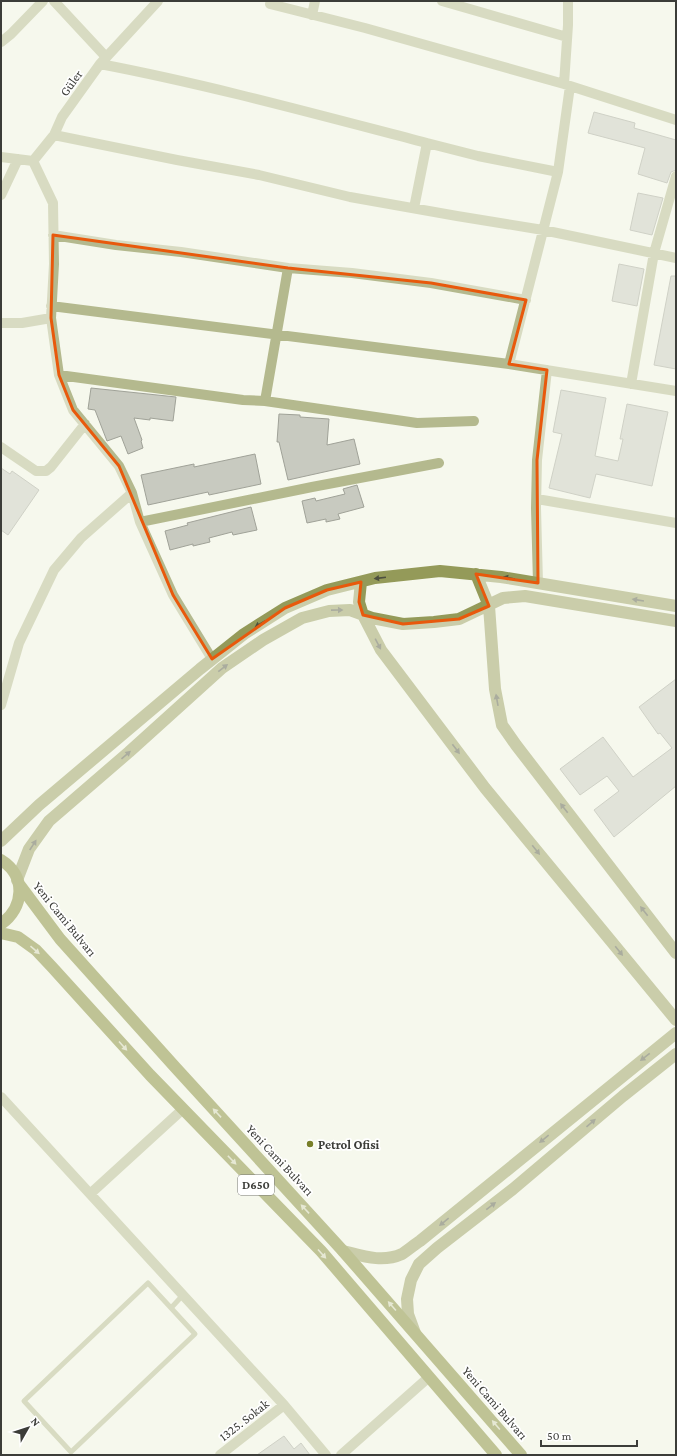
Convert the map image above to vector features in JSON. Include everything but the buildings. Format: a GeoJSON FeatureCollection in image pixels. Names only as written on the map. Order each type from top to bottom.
{"type":"FeatureCollection","features":[{"type":"Feature","properties":{"kind":"main road","name":"Yeni Cami Bulvarı"},"geometry":{"type":"LineString","coordinates":[[1,860],[14,872],[18,882],[60,939],[343,1251],[521,1455]]}},
{"type":"Feature","properties":{"kind":"main road"},"geometry":{"type":"LineString","coordinates":[[1,924],[8,919],[16,909],[20,896],[18,882]]}},
{"type":"Feature","properties":{"kind":"main road","name":"D650"},"geometry":{"type":"LineString","coordinates":[[1,933],[18,937],[36,950],[150,1075],[321,1251],[496,1455]]}},
{"type":"Feature","properties":{"kind":"street"},"geometry":{"type":"LineString","coordinates":[[3,38],[43,1]]}},
{"type":"Feature","properties":{"kind":"street"},"geometry":{"type":"LineString","coordinates":[[54,1],[103,60],[136,71],[285,106],[478,156],[558,172]]}},
{"type":"Feature","properties":{"kind":"street","name":"Güler"},"geometry":{"type":"LineString","coordinates":[[33,161],[54,135],[62,117],[103,60],[158,1]]}},
{"type":"Feature","properties":{"kind":"street"},"geometry":{"type":"LineString","coordinates":[[271,1],[270,4],[365,28],[567,85],[676,120]]}},
{"type":"Feature","properties":{"kind":"street"},"geometry":{"type":"LineString","coordinates":[[312,15],[315,1]]}},
{"type":"Feature","properties":{"kind":"street"},"geometry":{"type":"LineString","coordinates":[[442,1],[567,37]]}},
{"type":"Feature","properties":{"kind":"street"},"geometry":{"type":"LineString","coordinates":[[509,364],[558,172],[567,85],[568,1]]}},
{"type":"Feature","properties":{"kind":"street"},"geometry":{"type":"LineString","coordinates":[[54,135],[259,175],[350,197],[543,230],[676,258]]}},
{"type":"Feature","properties":{"kind":"street"},"geometry":{"type":"LineString","coordinates":[[414,208],[427,143]]}},
{"type":"Feature","properties":{"kind":"street"},"geometry":{"type":"LineString","coordinates":[[1,157],[33,161],[53,203],[54,264],[51,318],[59,375],[73,410],[119,466],[132,494],[140,522],[173,595],[212,659]]}},
{"type":"Feature","properties":{"kind":"street"},"geometry":{"type":"LineString","coordinates":[[1,195],[18,159]]}},
{"type":"Feature","properties":{"kind":"street"},"geometry":{"type":"LineString","coordinates":[[631,384],[654,253],[676,176]]}},
{"type":"Feature","properties":{"kind":"street"},"geometry":{"type":"LineString","coordinates":[[53,235],[288,268],[352,273],[526,300]]}},
{"type":"Feature","properties":{"kind":"street"},"geometry":{"type":"LineString","coordinates":[[265,401],[288,268]]}},
{"type":"Feature","properties":{"kind":"street"},"geometry":{"type":"LineString","coordinates":[[51,306],[509,364],[676,391]]}},
{"type":"Feature","properties":{"kind":"street"},"geometry":{"type":"LineString","coordinates":[[1,323],[22,323],[51,318]]}},
{"type":"Feature","properties":{"kind":"street"},"geometry":{"type":"LineString","coordinates":[[538,583],[537,460],[548,370]]}},
{"type":"Feature","properties":{"kind":"street"},"geometry":{"type":"LineString","coordinates":[[59,375],[243,400],[265,401],[417,423],[474,421]]}},
{"type":"Feature","properties":{"kind":"street"},"geometry":{"type":"LineString","coordinates":[[1,447],[36,471],[46,471],[51,467],[85,424]]}},
{"type":"Feature","properties":{"kind":"street"},"geometry":{"type":"LineString","coordinates":[[140,522],[439,463]]}},
{"type":"Feature","properties":{"kind":"street"},"geometry":{"type":"LineString","coordinates":[[1,705],[19,643],[54,570],[81,538],[132,494]]}},
{"type":"Feature","properties":{"kind":"street"},"geometry":{"type":"LineString","coordinates":[[537,499],[676,523]]}},
{"type":"Feature","properties":{"kind":"street"},"geometry":{"type":"LineString","coordinates":[[1,841],[39,805],[212,659],[244,634],[285,608],[327,590],[375,578],[440,571],[501,577],[676,606]]}},
{"type":"Feature","properties":{"kind":"street"},"geometry":{"type":"LineString","coordinates":[[476,574],[489,606],[495,689],[502,724],[516,745],[676,953]]}},
{"type":"Feature","properties":{"kind":"street"},"geometry":{"type":"LineString","coordinates":[[361,582],[359,602],[363,615],[381,650],[485,788],[676,1020]]}},
{"type":"Feature","properties":{"kind":"street"},"geometry":{"type":"LineString","coordinates":[[18,882],[29,849],[49,821],[129,752],[222,668],[263,640],[302,618],[329,610],[350,610],[372,618],[403,624],[434,622],[459,619],[503,598],[525,596],[676,621]]}},
{"type":"Feature","properties":{"kind":"street"},"geometry":{"type":"LineString","coordinates":[[343,1251],[376,1259],[388,1259],[402,1253],[420,1241],[676,1033]]}},
{"type":"Feature","properties":{"kind":"street"},"geometry":{"type":"LineString","coordinates":[[415,1333],[408,1314],[407,1299],[411,1280],[419,1264],[437,1248],[513,1189],[622,1096],[676,1054]]}},
{"type":"Feature","properties":{"kind":"street"},"geometry":{"type":"LineString","coordinates":[[1,1098],[284,1405],[326,1455]]}},
{"type":"Feature","properties":{"kind":"street"},"geometry":{"type":"LineString","coordinates":[[90,1194],[183,1109]]}},
{"type":"Feature","properties":{"kind":"street"},"geometry":{"type":"LineString","coordinates":[[341,1455],[429,1377]]}},
{"type":"Feature","properties":{"kind":"street","name":"1325. Sokak"},"geometry":{"type":"LineString","coordinates":[[220,1455],[284,1405]]}},
{"type":"Feature","properties":{"kind":"lane"},"geometry":{"type":"LineString","coordinates":[[148,1283],[170,1308],[195,1334],[71,1452],[24,1401],[148,1283]]}},
{"type":"Feature","properties":{"kind":"lane"},"geometry":{"type":"LineString","coordinates":[[170,1308],[183,1295]]}},
{"type":"Feature","properties":{"kind":"highlighted area"},"geometry":{"type":"Polygon","coordinates":[[[53,235],[288,268],[431,283],[526,300],[509,364],[547,370],[537,460],[538,583],[476,574],[489,606],[459,619],[403,624],[363,615],[359,602],[361,582],[327,590],[285,608],[212,659],[173,595],[119,466],[73,410],[59,375],[51,318],[53,235]]]}},
{"type":"Feature","properties":{"kind":"place","name":"Petrol Ofisi"},"geometry":{"type":"Point","coordinates":[310,1144]}}]}
